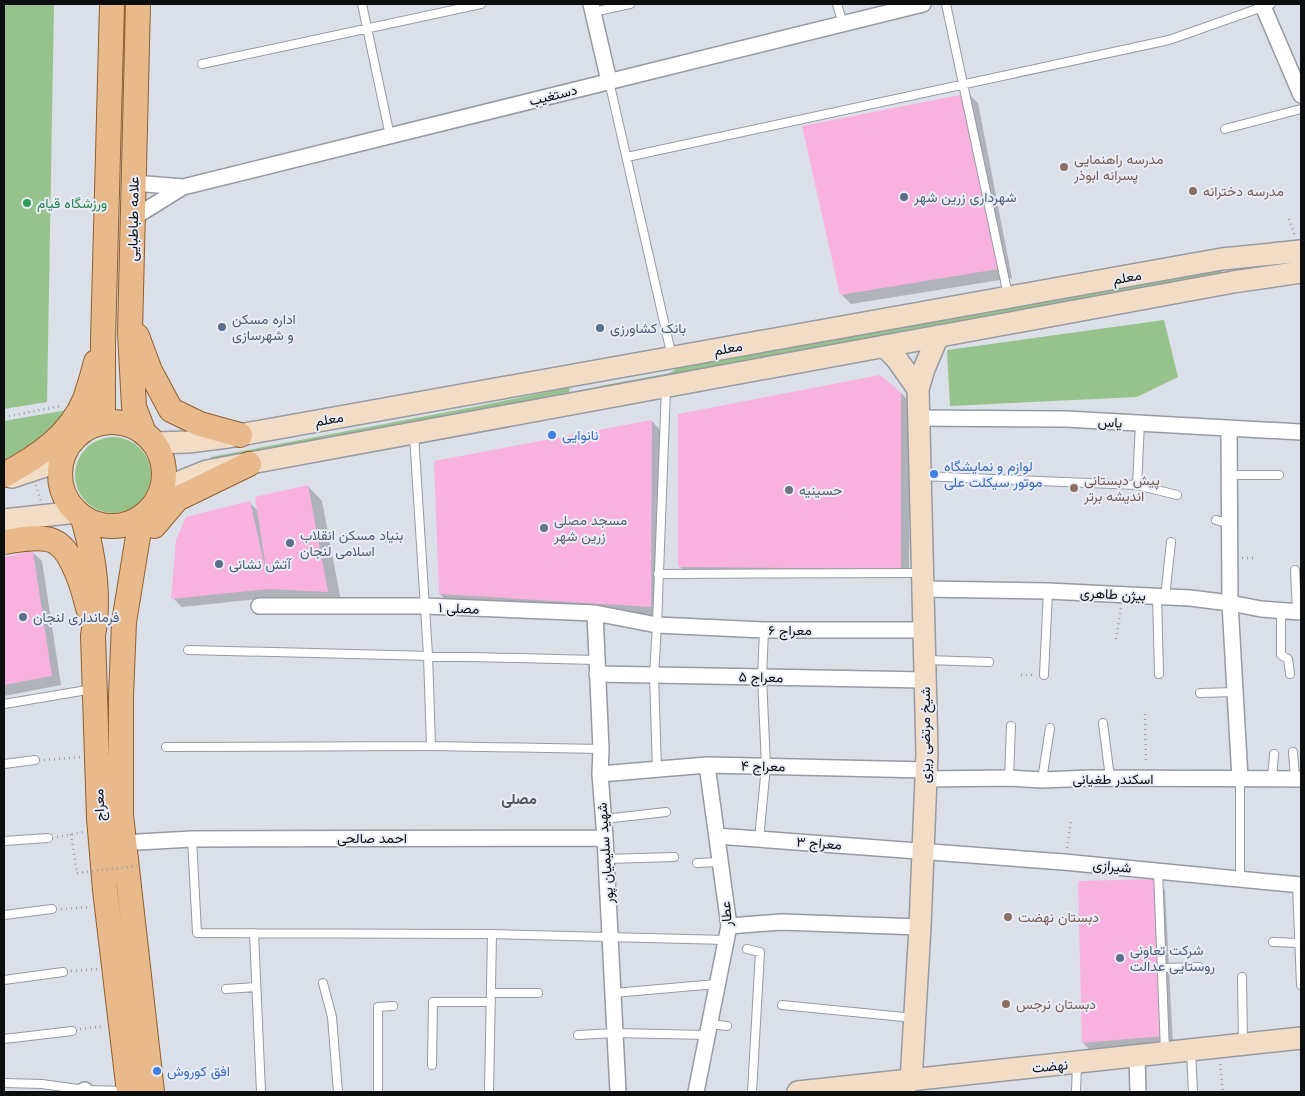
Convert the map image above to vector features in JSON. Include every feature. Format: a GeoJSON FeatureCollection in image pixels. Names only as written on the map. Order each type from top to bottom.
{"type":"FeatureCollection","features":[{"type":"Feature","properties":{"kind":"main road","name":"علامه طباطبایی"},"geometry":{"type":"LineString","coordinates":[[103,423],[103,341],[112,4]]}},
{"type":"Feature","properties":{"kind":"main road","name":"علامه طباطبایی"},"geometry":{"type":"LineString","coordinates":[[138,4],[131,316],[132,370],[134,407],[149,438]]}},
{"type":"Feature","properties":{"kind":"main road","name":"معلم"},"geometry":{"type":"LineString","coordinates":[[149,438],[208,440],[240,435],[1229,258],[1301,251]]}},
{"type":"Feature","properties":{"kind":"main road"},"geometry":{"type":"LineString","coordinates":[[1229,258],[1233,282]]}},
{"type":"Feature","properties":{"kind":"main road","name":"معلم"},"geometry":{"type":"LineString","coordinates":[[162,489],[207,471],[1233,282],[1301,272]]}},
{"type":"Feature","properties":{"kind":"main road"},"geometry":{"type":"LineString","coordinates":[[131,316],[150,371],[171,410],[200,424],[240,435]]}},
{"type":"Feature","properties":{"kind":"main road","name":"شیخ مرتضی ریزی"},"geometry":{"type":"LineString","coordinates":[[911,1081],[926,774],[918,389],[938,336]]}},
{"type":"Feature","properties":{"kind":"main road"},"geometry":{"type":"LineString","coordinates":[[4,475],[28,462],[60,438],[74,420],[84,401],[103,341]]}},
{"type":"Feature","properties":{"kind":"main road"},"geometry":{"type":"LineString","coordinates":[[884,346],[896,358],[918,389]]}},
{"type":"Feature","properties":{"kind":"main road"},"geometry":{"type":"LineString","coordinates":[[103,369],[111,380],[117,381],[124,380],[132,370]]}},
{"type":"Feature","properties":{"kind":"main road"},"geometry":{"type":"LineString","coordinates":[[591,373],[597,400]]}},
{"type":"Feature","properties":{"kind":"main road"},"geometry":{"type":"LineString","coordinates":[[4,480],[51,464],[77,436],[89,428],[103,423],[117,422],[149,438],[162,457],[164,473],[162,489],[158,500],[141,518],[127,524],[112,526],[97,524],[80,515],[66,498],[61,482],[61,464],[68,447]]}},
{"type":"Feature","properties":{"kind":"main road"},"geometry":{"type":"LineString","coordinates":[[207,471],[201,464],[199,456],[202,446],[208,440]]}},
{"type":"Feature","properties":{"kind":"main road"},"geometry":{"type":"LineString","coordinates":[[135,551],[159,518],[177,499],[249,464]]}},
{"type":"Feature","properties":{"kind":"main road"},"geometry":{"type":"LineString","coordinates":[[4,520],[80,515]]}},
{"type":"Feature","properties":{"kind":"main road","name":"معراج"},"geometry":{"type":"LineString","coordinates":[[80,515],[92,548],[95,576],[96,618],[93,636],[97,756],[100,828],[107,906],[121,1023],[145,1091]]}},
{"type":"Feature","properties":{"kind":"main road","name":"معراج"},"geometry":{"type":"LineString","coordinates":[[141,518],[124,622],[121,696],[121,815],[145,1091]]}},
{"type":"Feature","properties":{"kind":"main road"},"geometry":{"type":"LineString","coordinates":[[4,542],[33,537],[57,542],[72,560],[85,595],[93,636]]}},
{"type":"Feature","properties":{"kind":"main road"},"geometry":{"type":"LineString","coordinates":[[95,576],[100,572],[115,569],[127,576],[130,584]]}},
{"type":"Feature","properties":{"kind":"main road","name":"نهضت"},"geometry":{"type":"LineString","coordinates":[[798,1092],[879,1088],[911,1081],[937,1085],[1077,1063],[1301,1038]]}},
{"type":"Feature","properties":{"kind":"street","name":"دستغیب"},"geometry":{"type":"LineString","coordinates":[[183,187],[923,4]]}},
{"type":"Feature","properties":{"kind":"street"},"geometry":{"type":"LineString","coordinates":[[1266,5],[1301,94]]}},
{"type":"Feature","properties":{"kind":"street"},"geometry":{"type":"LineString","coordinates":[[592,8],[609,81]]}},
{"type":"Feature","properties":{"kind":"street"},"geometry":{"type":"LineString","coordinates":[[134,183],[183,187]]}},
{"type":"Feature","properties":{"kind":"street"},"geometry":{"type":"LineString","coordinates":[[133,218],[183,187]]}},
{"type":"Feature","properties":{"kind":"street","name":"یاس"},"geometry":{"type":"LineString","coordinates":[[918,418],[1066,419],[1301,432]]}},
{"type":"Feature","properties":{"kind":"street"},"geometry":{"type":"LineString","coordinates":[[1229,428],[1229,475],[1223,522],[1230,603],[1240,779]]}},
{"type":"Feature","properties":{"kind":"street","name":"بیژن طاهری"},"geometry":{"type":"LineString","coordinates":[[922,581],[1048,591],[1190,598],[1262,609],[1299,612]]}},
{"type":"Feature","properties":{"kind":"street","name":"مصلی ۱"},"geometry":{"type":"LineString","coordinates":[[259,606],[425,606],[595,613],[657,624]]}},
{"type":"Feature","properties":{"kind":"street","name":"شهید سلیمیان پور"},"geometry":{"type":"LineString","coordinates":[[595,613],[601,750],[600,774],[618,1092]]}},
{"type":"Feature","properties":{"kind":"street","name":"معراج ۶"},"geometry":{"type":"LineString","coordinates":[[657,624],[764,630],[924,630]]}},
{"type":"Feature","properties":{"kind":"street","name":"معراج ۵"},"geometry":{"type":"LineString","coordinates":[[597,667],[654,675],[762,677],[925,670]]}},
{"type":"Feature","properties":{"kind":"street","name":"معراج ۴"},"geometry":{"type":"LineString","coordinates":[[600,774],[707,765],[926,774]]}},
{"type":"Feature","properties":{"kind":"street","name":"عطار"},"geometry":{"type":"LineString","coordinates":[[696,1092],[727,933],[707,765]]}},
{"type":"Feature","properties":{"kind":"street","name":"اسکندر طغیانی"},"geometry":{"type":"LineString","coordinates":[[926,774],[1042,780],[1110,778],[1298,779]]}},
{"type":"Feature","properties":{"kind":"street","name":"معراج ۳"},"geometry":{"type":"LineString","coordinates":[[716,836],[922,850]]}},
{"type":"Feature","properties":{"kind":"street","name":"احمد صالحی"},"geometry":{"type":"LineString","coordinates":[[138,842],[192,839],[605,838]]}},
{"type":"Feature","properties":{"kind":"street","name":"شیرازی"},"geometry":{"type":"LineString","coordinates":[[922,850],[1158,870],[1299,885]]}},
{"type":"Feature","properties":{"kind":"street"},"geometry":{"type":"LineString","coordinates":[[727,933],[781,922],[920,927]]}},
{"type":"Feature","properties":{"kind":"street"},"geometry":{"type":"LineString","coordinates":[[1137,1056],[1138,1092]]}},
{"type":"Feature","properties":{"kind":"lane"},"geometry":{"type":"LineString","coordinates":[[362,4],[390,136]]}},
{"type":"Feature","properties":{"kind":"lane"},"geometry":{"type":"LineString","coordinates":[[202,64],[481,4]]}},
{"type":"Feature","properties":{"kind":"lane"},"geometry":{"type":"LineString","coordinates":[[592,8],[630,4]]}},
{"type":"Feature","properties":{"kind":"lane"},"geometry":{"type":"LineString","coordinates":[[837,4],[843,24]]}},
{"type":"Feature","properties":{"kind":"lane"},"geometry":{"type":"LineString","coordinates":[[946,4],[1008,297]]}},
{"type":"Feature","properties":{"kind":"lane"},"geometry":{"type":"LineString","coordinates":[[627,157],[1169,40],[1266,5]]}},
{"type":"Feature","properties":{"kind":"lane"},"geometry":{"type":"LineString","coordinates":[[609,81],[673,358]]}},
{"type":"Feature","properties":{"kind":"lane"},"geometry":{"type":"LineString","coordinates":[[1225,129],[1301,109]]}},
{"type":"Feature","properties":{"kind":"lane"},"geometry":{"type":"LineString","coordinates":[[657,769],[654,675],[666,386]]}},
{"type":"Feature","properties":{"kind":"lane"},"geometry":{"type":"LineString","coordinates":[[1137,485],[1140,423]]}},
{"type":"Feature","properties":{"kind":"lane"},"geometry":{"type":"LineString","coordinates":[[414,433],[428,655],[431,746]]}},
{"type":"Feature","properties":{"kind":"lane"},"geometry":{"type":"LineString","coordinates":[[1229,475],[1280,475]]}},
{"type":"Feature","properties":{"kind":"lane"},"geometry":{"type":"LineString","coordinates":[[920,476],[1137,485],[1177,495]]}},
{"type":"Feature","properties":{"kind":"lane"},"geometry":{"type":"LineString","coordinates":[[1159,674],[1161,596],[1171,542]]}},
{"type":"Feature","properties":{"kind":"lane"},"geometry":{"type":"LineString","coordinates":[[1295,570],[1299,612]]}},
{"type":"Feature","properties":{"kind":"lane"},"geometry":{"type":"LineString","coordinates":[[658,574],[922,581]]}},
{"type":"Feature","properties":{"kind":"lane"},"geometry":{"type":"LineString","coordinates":[[1044,675],[1048,591]]}},
{"type":"Feature","properties":{"kind":"lane"},"geometry":{"type":"LineString","coordinates":[[1281,610],[1281,655],[1288,659],[1290,674]]}},
{"type":"Feature","properties":{"kind":"lane"},"geometry":{"type":"LineString","coordinates":[[759,839],[766,766],[762,677],[764,630]]}},
{"type":"Feature","properties":{"kind":"lane"},"geometry":{"type":"LineString","coordinates":[[188,650],[428,655],[597,667]]}},
{"type":"Feature","properties":{"kind":"lane"},"geometry":{"type":"LineString","coordinates":[[925,670],[989,662]]}},
{"type":"Feature","properties":{"kind":"lane"},"geometry":{"type":"LineString","coordinates":[[4,704],[95,688]]}},
{"type":"Feature","properties":{"kind":"lane"},"geometry":{"type":"LineString","coordinates":[[1200,694],[1235,692]]}},
{"type":"Feature","properties":{"kind":"lane"},"geometry":{"type":"LineString","coordinates":[[1103,723],[1110,778]]}},
{"type":"Feature","properties":{"kind":"lane"},"geometry":{"type":"LineString","coordinates":[[1009,778],[1011,726]]}},
{"type":"Feature","properties":{"kind":"lane"},"geometry":{"type":"LineString","coordinates":[[1042,780],[1050,728]]}},
{"type":"Feature","properties":{"kind":"lane"},"geometry":{"type":"LineString","coordinates":[[166,747],[431,746],[601,750]]}},
{"type":"Feature","properties":{"kind":"lane"},"geometry":{"type":"LineString","coordinates":[[1293,752],[1298,779]]}},
{"type":"Feature","properties":{"kind":"lane"},"geometry":{"type":"LineString","coordinates":[[1272,779],[1274,754]]}},
{"type":"Feature","properties":{"kind":"lane"},"geometry":{"type":"LineString","coordinates":[[4,764],[35,760]]}},
{"type":"Feature","properties":{"kind":"lane"},"geometry":{"type":"LineString","coordinates":[[1240,779],[1240,879]]}},
{"type":"Feature","properties":{"kind":"lane"},"geometry":{"type":"LineString","coordinates":[[604,819],[666,812]]}},
{"type":"Feature","properties":{"kind":"lane"},"geometry":{"type":"LineString","coordinates":[[4,842],[48,838]]}},
{"type":"Feature","properties":{"kind":"lane"},"geometry":{"type":"LineString","coordinates":[[192,839],[197,933],[492,934],[610,938],[727,933]]}},
{"type":"Feature","properties":{"kind":"lane"},"geometry":{"type":"LineString","coordinates":[[606,859],[674,857]]}},
{"type":"Feature","properties":{"kind":"lane"},"geometry":{"type":"LineString","coordinates":[[697,864],[720,862]]}},
{"type":"Feature","properties":{"kind":"lane"},"geometry":{"type":"LineString","coordinates":[[1158,870],[1165,1053]]}},
{"type":"Feature","properties":{"kind":"lane"},"geometry":{"type":"LineString","coordinates":[[1299,885],[1301,985]]}},
{"type":"Feature","properties":{"kind":"lane"},"geometry":{"type":"LineString","coordinates":[[4,915],[52,909]]}},
{"type":"Feature","properties":{"kind":"lane"},"geometry":{"type":"LineString","coordinates":[[254,933],[261,1092]]}},
{"type":"Feature","properties":{"kind":"lane"},"geometry":{"type":"LineString","coordinates":[[489,1092],[492,934]]}},
{"type":"Feature","properties":{"kind":"lane"},"geometry":{"type":"LineString","coordinates":[[1274,942],[1300,943]]}},
{"type":"Feature","properties":{"kind":"lane"},"geometry":{"type":"LineString","coordinates":[[747,949],[760,952],[752,1092]]}},
{"type":"Feature","properties":{"kind":"lane"},"geometry":{"type":"LineString","coordinates":[[1162,968],[1199,967]]}},
{"type":"Feature","properties":{"kind":"lane"},"geometry":{"type":"LineString","coordinates":[[4,980],[63,972]]}},
{"type":"Feature","properties":{"kind":"lane"},"geometry":{"type":"LineString","coordinates":[[1242,977],[1243,1045]]}},
{"type":"Feature","properties":{"kind":"lane"},"geometry":{"type":"LineString","coordinates":[[323,983],[332,1017],[338,1092]]}},
{"type":"Feature","properties":{"kind":"lane"},"geometry":{"type":"LineString","coordinates":[[613,993],[717,984]]}},
{"type":"Feature","properties":{"kind":"lane"},"geometry":{"type":"LineString","coordinates":[[226,989],[256,987]]}},
{"type":"Feature","properties":{"kind":"lane"},"geometry":{"type":"LineString","coordinates":[[432,1065],[433,1002],[538,993]]}},
{"type":"Feature","properties":{"kind":"lane"},"geometry":{"type":"LineString","coordinates":[[378,1092],[378,1007],[393,1006]]}},
{"type":"Feature","properties":{"kind":"lane"},"geometry":{"type":"LineString","coordinates":[[782,1006],[914,1018]]}},
{"type":"Feature","properties":{"kind":"lane"},"geometry":{"type":"LineString","coordinates":[[578,1035],[708,1030],[727,1026]]}},
{"type":"Feature","properties":{"kind":"lane"},"geometry":{"type":"LineString","coordinates":[[4,1039],[72,1031]]}},
{"type":"Feature","properties":{"kind":"lane"},"geometry":{"type":"LineString","coordinates":[[1191,1050],[1193,1092]]}},
{"type":"Feature","properties":{"kind":"lane"},"geometry":{"type":"LineString","coordinates":[[1076,1092],[1077,1063]]}},
{"type":"Feature","properties":{"kind":"lane"},"geometry":{"type":"LineString","coordinates":[[4,1083],[42,1084],[83,1091],[145,1091]]}},
{"type":"Feature","properties":{"kind":"path"},"geometry":{"type":"LineString","coordinates":[[4,417],[62,406]]}},
{"type":"Feature","properties":{"kind":"path"},"geometry":{"type":"LineString","coordinates":[[31,471],[46,516]]}},
{"type":"Feature","properties":{"kind":"path"},"geometry":{"type":"LineString","coordinates":[[1116,639],[1123,595]]}},
{"type":"Feature","properties":{"kind":"path"},"geometry":{"type":"LineString","coordinates":[[1021,675],[1044,675]]}},
{"type":"Feature","properties":{"kind":"path"},"geometry":{"type":"LineString","coordinates":[[1145,714],[1146,778]]}},
{"type":"Feature","properties":{"kind":"path"},"geometry":{"type":"LineString","coordinates":[[35,760],[97,756]]}},
{"type":"Feature","properties":{"kind":"path"},"geometry":{"type":"LineString","coordinates":[[1064,862],[1071,820]]}},
{"type":"Feature","properties":{"kind":"path"},"geometry":{"type":"LineString","coordinates":[[48,838],[100,828]]}},
{"type":"Feature","properties":{"kind":"path"},"geometry":{"type":"LineString","coordinates":[[71,834],[77,873],[137,866]]}},
{"type":"Feature","properties":{"kind":"path"},"geometry":{"type":"LineString","coordinates":[[52,909],[107,906]]}},
{"type":"Feature","properties":{"kind":"path"},"geometry":{"type":"LineString","coordinates":[[63,972],[114,967]]}},
{"type":"Feature","properties":{"kind":"path"},"geometry":{"type":"LineString","coordinates":[[72,1031],[121,1023]]}},
{"type":"Feature","properties":{"kind":"path"},"geometry":{"type":"LineString","coordinates":[[1218,1048],[1223,1092]]}},
{"type":"Feature","properties":{"kind":"green space","name":"ورزشگاه قیام"},"geometry":{"type":"Polygon","coordinates":[[[4,4],[54,4],[47,402],[4,409],[4,4]]]}},
{"type":"Feature","properties":{"kind":"green space"},"geometry":{"type":"Polygon","coordinates":[[[1222,266],[1222,274],[601,391],[600,386],[670,373],[680,366],[1222,266]]]}},
{"type":"Feature","properties":{"kind":"green space"},"geometry":{"type":"Polygon","coordinates":[[[1164,320],[1178,377],[1137,397],[950,406],[947,350],[1164,320]]]}},
{"type":"Feature","properties":{"kind":"green space"},"geometry":{"type":"Polygon","coordinates":[[[570,387],[569,392],[512,403],[489,413],[212,467],[211,457],[570,387]]]}},
{"type":"Feature","properties":{"kind":"green space"},"geometry":{"type":"Polygon","coordinates":[[[68,410],[37,441],[4,460],[4,421],[68,410]]]}},
{"type":"Feature","properties":{"kind":"green space"},"geometry":{"type":"Polygon","coordinates":[[[113,437],[127,440],[140,448],[148,461],[151,475],[148,489],[140,502],[127,510],[113,513],[99,510],[86,502],[78,489],[75,475],[78,461],[86,448],[99,440],[113,437]]]}},
{"type":"Feature","properties":{"kind":"building","name":"شهرداری زرین شهر"},"geometry":{"type":"Polygon","coordinates":[[[970,93],[1004,268],[840,295],[802,126],[970,93]]]}},
{"type":"Feature","properties":{"kind":"building","name":"حسینیه"},"geometry":{"type":"Polygon","coordinates":[[[880,375],[901,392],[901,569],[678,567],[678,414],[880,375]]]}},
{"type":"Feature","properties":{"kind":"building","name":"مسجد مصلی زرین شهر"},"geometry":{"type":"Polygon","coordinates":[[[652,420],[651,607],[439,594],[434,461],[652,420]]]}},
{"type":"Feature","properties":{"kind":"building"},"geometry":{"type":"Polygon","coordinates":[[[308,485],[328,592],[269,589],[171,599],[176,540],[186,517],[250,501],[268,581],[255,497],[308,485]]]}},
{"type":"Feature","properties":{"kind":"building","name":"فرمانداری لنجان"},"geometry":{"type":"Polygon","coordinates":[[[33,551],[52,676],[4,685],[4,557],[33,551]]]}},
{"type":"Feature","properties":{"kind":"building","name":"شرکت تعاونی روستایی عدالت"},"geometry":{"type":"Polygon","coordinates":[[[1156,879],[1164,1036],[1082,1043],[1078,881],[1156,879]]]}},
{"type":"Feature","properties":{"kind":"place","name":"مدرسه راهنمایی پسرانه ابوذر"},"geometry":{"type":"Point","coordinates":[1064,167]}},
{"type":"Feature","properties":{"kind":"place","name":"مدرسه دخترانه"},"geometry":{"type":"Point","coordinates":[1193,191]}},
{"type":"Feature","properties":{"kind":"place","name":"شهرداری زرین شهر"},"geometry":{"type":"Point","coordinates":[904,197]}},
{"type":"Feature","properties":{"kind":"place","name":"ورزشگاه قیام"},"geometry":{"type":"Point","coordinates":[27,203]}},
{"type":"Feature","properties":{"kind":"place","name":"اداره مسکن و شهرسازی"},"geometry":{"type":"Point","coordinates":[222,327]}},
{"type":"Feature","properties":{"kind":"place","name":"بانک کشاورزی"},"geometry":{"type":"Point","coordinates":[600,328]}},
{"type":"Feature","properties":{"kind":"place","name":"نانوایی"},"geometry":{"type":"Point","coordinates":[552,435]}},
{"type":"Feature","properties":{"kind":"place","name":"لوازم و نمایشگاه موتور سیکلت علی"},"geometry":{"type":"Point","coordinates":[934,474]}},
{"type":"Feature","properties":{"kind":"place","name":"پیش دبستانی اندیشه برتر"},"geometry":{"type":"Point","coordinates":[1074,488]}},
{"type":"Feature","properties":{"kind":"place","name":"حسینیه"},"geometry":{"type":"Point","coordinates":[789,490]}},
{"type":"Feature","properties":{"kind":"place","name":"مسجد مصلی زرین شهر"},"geometry":{"type":"Point","coordinates":[544,528]}},
{"type":"Feature","properties":{"kind":"place","name":"بنیاد مسکن انقلاب اسلامی لنجان"},"geometry":{"type":"Point","coordinates":[290,543]}},
{"type":"Feature","properties":{"kind":"place","name":"آتش نشانی"},"geometry":{"type":"Point","coordinates":[219,564]}},
{"type":"Feature","properties":{"kind":"place","name":"فرمانداری لنجان"},"geometry":{"type":"Point","coordinates":[23,617]}},
{"type":"Feature","properties":{"kind":"place","name":"دبستان نهضت"},"geometry":{"type":"Point","coordinates":[1008,917]}},
{"type":"Feature","properties":{"kind":"place","name":"شرکت تعاونی روستایی عدالت"},"geometry":{"type":"Point","coordinates":[1120,958]}},
{"type":"Feature","properties":{"kind":"place","name":"دبستان نرجس"},"geometry":{"type":"Point","coordinates":[1006,1004]}},
{"type":"Feature","properties":{"kind":"place","name":"افق کوروش"},"geometry":{"type":"Point","coordinates":[157,1071]}},
{"type":"Feature","properties":{"kind":"district","name":"مصلی"},"geometry":{"type":"Point","coordinates":[519,798]}}]}
